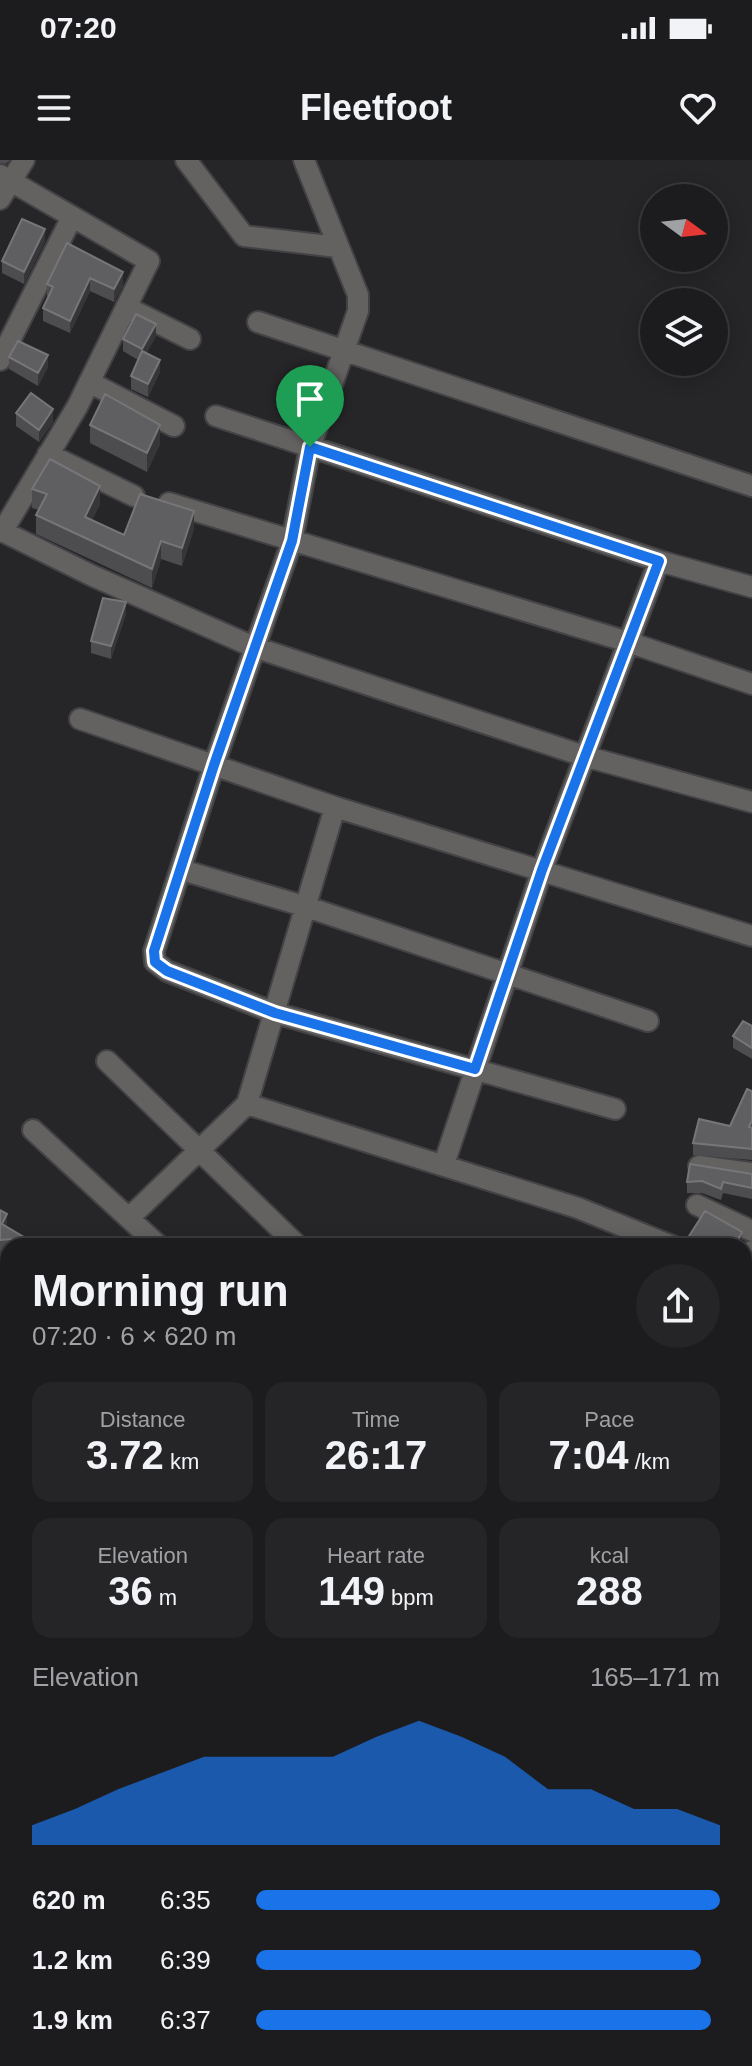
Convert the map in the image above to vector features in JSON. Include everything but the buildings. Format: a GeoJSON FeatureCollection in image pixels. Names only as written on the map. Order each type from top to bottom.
{"type":"FeatureCollection","features":[{"type":"Feature","properties":{"kind":"street"},"geometry":{"type":"LineString","coordinates":[[24,160],[3,185],[72,217],[149,261],[89,382],[1,531],[254,647],[584,756],[752,802]]}},
{"type":"Feature","properties":{"kind":"street"},"geometry":{"type":"LineString","coordinates":[[186,160],[244,236],[337,247]]}},
{"type":"Feature","properties":{"kind":"street"},"geometry":{"type":"LineString","coordinates":[[304,160],[359,302],[310,447],[292,541],[214,765],[154,951],[155,962],[167,971],[275,1013],[615,1109]]}},
{"type":"Feature","properties":{"kind":"street"},"geometry":{"type":"LineString","coordinates":[[0,360],[72,217]]}},
{"type":"Feature","properties":{"kind":"street"},"geometry":{"type":"LineString","coordinates":[[126,307],[190,339]]}},
{"type":"Feature","properties":{"kind":"street"},"geometry":{"type":"LineString","coordinates":[[258,322],[752,486]]}},
{"type":"Feature","properties":{"kind":"street"},"geometry":{"type":"LineString","coordinates":[[89,382],[174,426]]}},
{"type":"Feature","properties":{"kind":"street"},"geometry":{"type":"LineString","coordinates":[[216,416],[659,561],[752,587]]}},
{"type":"Feature","properties":{"kind":"street"},"geometry":{"type":"LineString","coordinates":[[48,454],[134,496]]}},
{"type":"Feature","properties":{"kind":"street"},"geometry":{"type":"LineString","coordinates":[[158,499],[625,641],[752,684]]}},
{"type":"Feature","properties":{"kind":"street"},"geometry":{"type":"LineString","coordinates":[[444,1164],[542,870],[625,641],[659,561]]}},
{"type":"Feature","properties":{"kind":"street"},"geometry":{"type":"LineString","coordinates":[[80,719],[335,807],[752,936]]}},
{"type":"Feature","properties":{"kind":"street"},"geometry":{"type":"LineString","coordinates":[[130,1217],[247,1104],[335,807]]}},
{"type":"Feature","properties":{"kind":"street"},"geometry":{"type":"LineString","coordinates":[[182,870],[307,907],[648,1021]]}},
{"type":"Feature","properties":{"kind":"street"},"geometry":{"type":"LineString","coordinates":[[107,1061],[290,1238]]}},
{"type":"Feature","properties":{"kind":"street"},"geometry":{"type":"LineString","coordinates":[[247,1104],[591,1212],[653,1238]]}},
{"type":"Feature","properties":{"kind":"street"},"geometry":{"type":"LineString","coordinates":[[33,1130],[151,1238]]}},
{"type":"Feature","properties":{"kind":"street"},"geometry":{"type":"LineString","coordinates":[[699,1166],[752,1173]]}},
{"type":"Feature","properties":{"kind":"street"},"geometry":{"type":"LineString","coordinates":[[697,1205],[752,1231]]}},
{"type":"Feature","properties":{"kind":"route"},"geometry":{"type":"LineString","coordinates":[[310,447],[659,561],[625,641],[542,870],[475,1069],[275,1013],[167,971],[155,962],[154,951],[214,765],[292,541],[310,447]]}}]}
